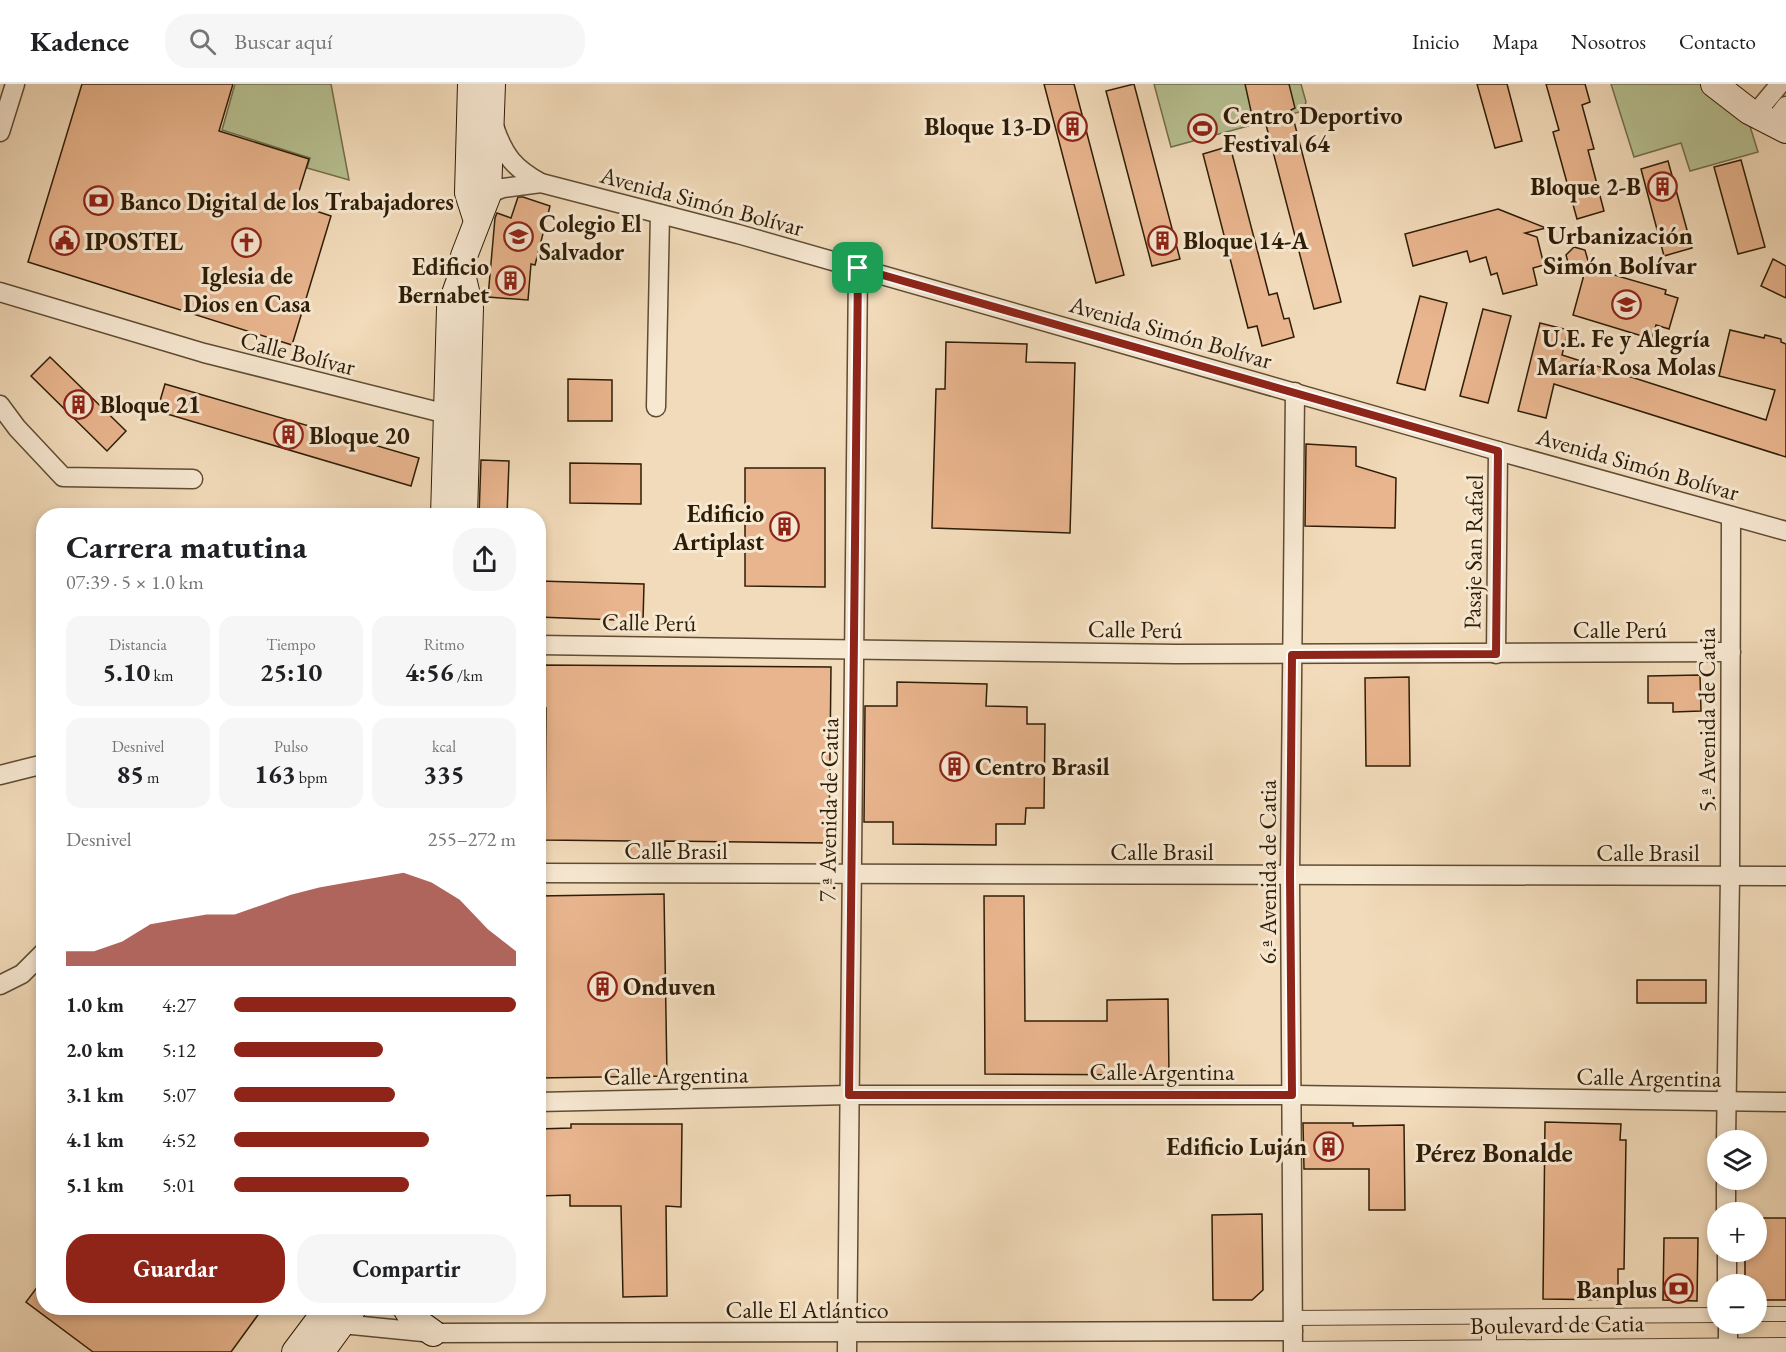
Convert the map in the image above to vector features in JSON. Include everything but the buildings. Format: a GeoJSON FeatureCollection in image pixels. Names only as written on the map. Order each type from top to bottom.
{"type":"FeatureCollection","features":[{"type":"Feature","properties":{"kind":"main road"},"geometry":{"type":"LineString","coordinates":[[471,84],[468,193],[477,221]]}},
{"type":"Feature","properties":{"kind":"main road"},"geometry":{"type":"LineString","coordinates":[[444,508],[450,308],[462,274],[464,256],[488,194],[492,84]]}},
{"type":"Feature","properties":{"kind":"main road"},"geometry":{"type":"LineString","coordinates":[[1714,84],[1775,118]]}},
{"type":"Feature","properties":{"kind":"main road"},"geometry":{"type":"LineString","coordinates":[[462,274],[470,308],[464,508]]}},
{"type":"Feature","properties":{"kind":"main road"},"geometry":{"type":"LineString","coordinates":[[295,1352],[335,1315]]}},
{"type":"Feature","properties":{"kind":"main road"},"geometry":{"type":"LineString","coordinates":[[321,1352],[336,1315]]}},
{"type":"Feature","properties":{"kind":"main road"},"geometry":{"type":"LineString","coordinates":[[410,1315],[433,1334]]}},
{"type":"Feature","properties":{"kind":"street"},"geometry":{"type":"LineString","coordinates":[[0,132],[15,84]]}},
{"type":"Feature","properties":{"kind":"street"},"geometry":{"type":"LineString","coordinates":[[1775,118],[1780,84]]}},
{"type":"Feature","properties":{"kind":"street","name":"Avenida Simón Bolívar"},"geometry":{"type":"LineString","coordinates":[[491,115],[500,144],[511,161],[522,172],[541,183],[858,268],[1786,531]]}},
{"type":"Feature","properties":{"kind":"street","name":"Avenida Simón Bolívar"},"geometry":{"type":"LineString","coordinates":[[488,194],[503,188],[541,183]]}},
{"type":"Feature","properties":{"kind":"street"},"geometry":{"type":"LineString","coordinates":[[656,408],[660,214]]}},
{"type":"Feature","properties":{"kind":"street","name":"7.ª Avenida de Catia"},"geometry":{"type":"LineString","coordinates":[[847,1352],[858,268]]}},
{"type":"Feature","properties":{"kind":"street","name":"Calle Bolívar"},"geometry":{"type":"LineString","coordinates":[[0,292],[204,353],[447,414]]}},
{"type":"Feature","properties":{"kind":"street","name":"6.ª Avenida de Catia"},"geometry":{"type":"LineString","coordinates":[[1293,1338],[1290,875],[1295,392]]}},
{"type":"Feature","properties":{"kind":"street"},"geometry":{"type":"LineString","coordinates":[[0,405],[17,428],[63,477],[193,479]]}},
{"type":"Feature","properties":{"kind":"street","name":"Pasaje San Rafael"},"geometry":{"type":"LineString","coordinates":[[1496,654],[1498,451]]}},
{"type":"Feature","properties":{"kind":"street","name":"5.ª Avenida de Catia"},"geometry":{"type":"LineString","coordinates":[[1726,1130],[1730,876],[1731,516]]}},
{"type":"Feature","properties":{"kind":"street","name":"Calle Perú"},"geometry":{"type":"LineString","coordinates":[[546,645],[1292,655],[1731,652]]}},
{"type":"Feature","properties":{"kind":"street"},"geometry":{"type":"LineString","coordinates":[[0,776],[36,766]]}},
{"type":"Feature","properties":{"kind":"street","name":"Calle Brasil"},"geometry":{"type":"LineString","coordinates":[[546,873],[1786,876]]}},
{"type":"Feature","properties":{"kind":"street"},"geometry":{"type":"LineString","coordinates":[[0,985],[22,974],[36,960]]}},
{"type":"Feature","properties":{"kind":"street","name":"Calle Argentina"},"geometry":{"type":"LineString","coordinates":[[546,1102],[849,1095],[1292,1095],[1726,1103],[1786,1102]]}},
{"type":"Feature","properties":{"kind":"street"},"geometry":{"type":"LineString","coordinates":[[1767,1314],[1786,1314]]}},
{"type":"Feature","properties":{"kind":"street","name":"Calle El Atlántico"},"geometry":{"type":"LineString","coordinates":[[346,1315],[433,1334],[846,1333],[1293,1338]]}},
{"type":"Feature","properties":{"kind":"street","name":"Boulevard de Catia"},"geometry":{"type":"LineString","coordinates":[[1293,1338],[1489,1317],[1707,1315]]}},
{"type":"Feature","properties":{"kind":"street"},"geometry":{"type":"LineString","coordinates":[[1489,1317],[1489,1347]]}},
{"type":"Feature","properties":{"kind":"street","name":"Boulevard de Catia"},"geometry":{"type":"LineString","coordinates":[[1293,1338],[1489,1347],[1728,1349],[1786,1345]]}},
{"type":"Feature","properties":{"kind":"green space"},"geometry":{"type":"Polygon","coordinates":[[[235,84],[331,84],[349,180],[307,168],[310,158],[222,130],[235,84]]]}},
{"type":"Feature","properties":{"kind":"green space","name":"Centro Deportivo Festival 64"},"geometry":{"type":"Polygon","coordinates":[[[1154,84],[1301,84],[1306,102],[1303,111],[1171,147],[1154,84]]]}},
{"type":"Feature","properties":{"kind":"green space"},"geometry":{"type":"Polygon","coordinates":[[[1611,84],[1700,84],[1749,123],[1758,152],[1690,171],[1681,143],[1634,157],[1611,84]]]}},
{"type":"Feature","properties":{"kind":"place","name":"Bloque 13-D"},"geometry":{"type":"Point","coordinates":[1072,126]}},
{"type":"Feature","properties":{"kind":"place","name":"Centro Deportivo Festival 64"},"geometry":{"type":"Point","coordinates":[1202,129]}},
{"type":"Feature","properties":{"kind":"place","name":"Bloque 2-B"},"geometry":{"type":"Point","coordinates":[1662,186]}},
{"type":"Feature","properties":{"kind":"place","name":"Banco Digital de los Trabajadores"},"geometry":{"type":"Point","coordinates":[99,201]}},
{"type":"Feature","properties":{"kind":"place","name":"Colegio El Salvador"},"geometry":{"type":"Point","coordinates":[518,237]}},
{"type":"Feature","properties":{"kind":"place","name":"Bloque 14-A"},"geometry":{"type":"Point","coordinates":[1162,240]}},
{"type":"Feature","properties":{"kind":"place","name":"IPOSTEL"},"geometry":{"type":"Point","coordinates":[64,241]}},
{"type":"Feature","properties":{"kind":"place","name":"Iglesia de Dios en Casa"},"geometry":{"type":"Point","coordinates":[247,242]}},
{"type":"Feature","properties":{"kind":"place","name":"Edificio Bernabet"},"geometry":{"type":"Point","coordinates":[510,280]}},
{"type":"Feature","properties":{"kind":"place","name":"U.E. Fe y Alegría María Rosa Molas"},"geometry":{"type":"Point","coordinates":[1626,305]}},
{"type":"Feature","properties":{"kind":"place","name":"Bloque 21"},"geometry":{"type":"Point","coordinates":[79,404]}},
{"type":"Feature","properties":{"kind":"place","name":"Bloque 20"},"geometry":{"type":"Point","coordinates":[288,435]}},
{"type":"Feature","properties":{"kind":"place","name":"Edificio Artiplast"},"geometry":{"type":"Point","coordinates":[785,527]}},
{"type":"Feature","properties":{"kind":"place","name":"Centro Brasil"},"geometry":{"type":"Point","coordinates":[954,766]}},
{"type":"Feature","properties":{"kind":"place","name":"Onduven"},"geometry":{"type":"Point","coordinates":[602,986]}},
{"type":"Feature","properties":{"kind":"place","name":"Edificio Luján"},"geometry":{"type":"Point","coordinates":[1328,1146]}},
{"type":"Feature","properties":{"kind":"place","name":"Banplus"},"geometry":{"type":"Point","coordinates":[1678,1289]}},
{"type":"Feature","properties":{"kind":"district","name":"Urbanización Simón Bolívar"},"geometry":{"type":"Point","coordinates":[1620,250]}},
{"type":"Feature","properties":{"kind":"district","name":"Pérez Bonalde"},"geometry":{"type":"Point","coordinates":[1494,1152]}},
{"type":"Feature","properties":{"kind":"route"},"geometry":{"type":"LineString","coordinates":[[858,268],[1498,451],[1496,654],[1292,655],[1290,875],[1292,1095],[849,1095],[858,268]]}}]}
